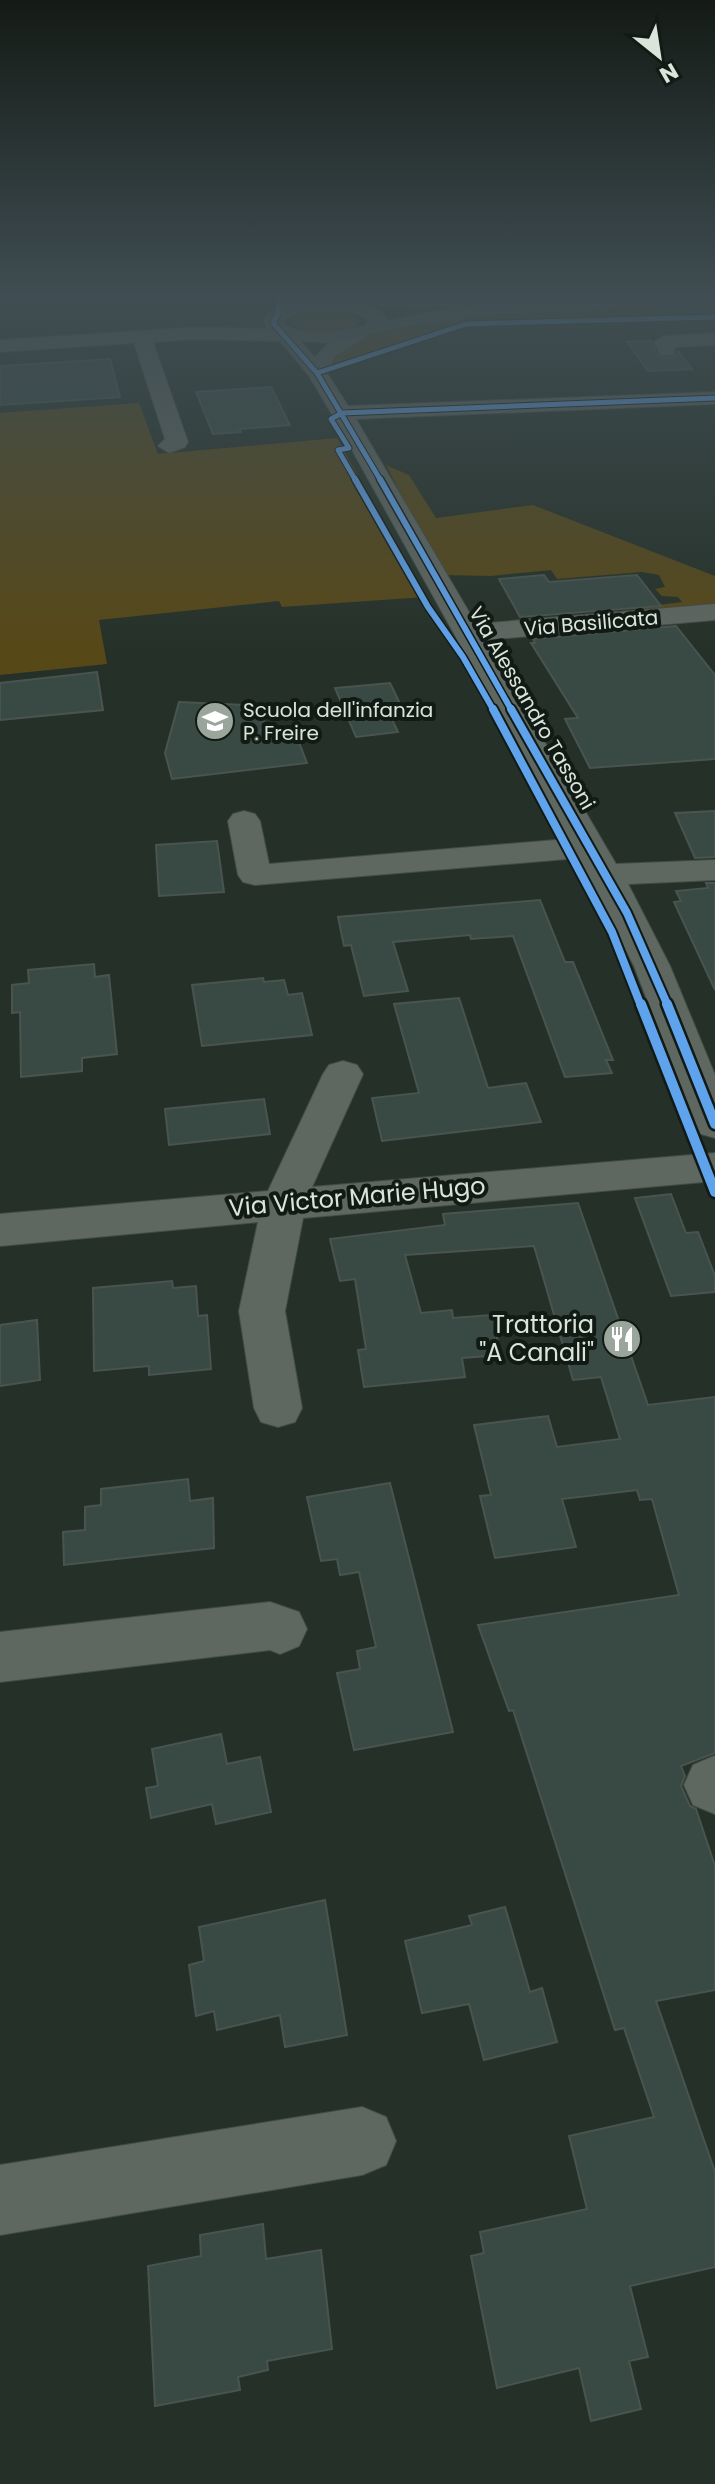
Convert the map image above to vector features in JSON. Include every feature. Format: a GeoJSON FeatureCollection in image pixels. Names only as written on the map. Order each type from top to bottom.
{"type":"FeatureCollection","features":[{"type":"Feature","properties":{"kind":"street"},"geometry":{"type":"LineString","coordinates":[[168,417],[177,442],[169,446]]}},
{"type":"Feature","properties":{"kind":"street","name":"Via Alessandro Tassoni"},"geometry":{"type":"LineString","coordinates":[[344,417],[599,861],[652,966],[715,1124]]}},
{"type":"Feature","properties":{"kind":"street","name":"Via Basilicata"},"geometry":{"type":"LineString","coordinates":[[467,633],[715,612]]}},
{"type":"Feature","properties":{"kind":"street"},"geometry":{"type":"LineString","coordinates":[[244,821],[255,875],[599,861],[715,870]]}},
{"type":"Feature","properties":{"kind":"street"},"geometry":{"type":"LineString","coordinates":[[278,1408],[262,1311],[284,1203],[343,1074]]}},
{"type":"Feature","properties":{"kind":"street","name":"Via Victor Marie Hugo"},"geometry":{"type":"LineString","coordinates":[[0,1230],[715,1167]]}},
{"type":"Feature","properties":{"kind":"street"},"geometry":{"type":"LineString","coordinates":[[0,1657],[270,1626],[280,1629]]}},
{"type":"Feature","properties":{"kind":"street"},"geometry":{"type":"LineString","coordinates":[[0,2200],[362,2141]]}},
{"type":"Feature","properties":{"kind":"shaded area"},"geometry":{"type":"Polygon","coordinates":[[[0,417],[144,417],[158,454],[337,438],[425,597],[282,607],[279,601],[99,620],[107,664],[0,675],[0,417]]]}},
{"type":"Feature","properties":{"kind":"shaded area"},"geometry":{"type":"Polygon","coordinates":[[[386,465],[409,475],[436,518],[533,505],[715,576],[715,610],[663,613],[633,608],[682,602],[678,597],[662,596],[655,589],[665,587],[659,575],[642,572],[557,579],[551,570],[491,576],[442,575],[386,465]]]}},
{"type":"Feature","properties":{"kind":"building"},"geometry":{"type":"Polygon","coordinates":[[[206,417],[286,417],[290,425],[240,429],[241,432],[213,434],[206,417]]]}},
{"type":"Feature","properties":{"kind":"building"},"geometry":{"type":"Polygon","coordinates":[[[544,575],[549,582],[637,575],[661,606],[520,617],[499,579],[544,575]]]}},
{"type":"Feature","properties":{"kind":"building"},"geometry":{"type":"Polygon","coordinates":[[[676,626],[715,675],[715,759],[590,768],[565,719],[578,718],[531,643],[535,643],[533,639],[676,626]]]}},
{"type":"Feature","properties":{"kind":"building"},"geometry":{"type":"Polygon","coordinates":[[[97,672],[103,710],[0,720],[0,683],[97,672]]]}},
{"type":"Feature","properties":{"kind":"building"},"geometry":{"type":"Polygon","coordinates":[[[390,683],[406,716],[391,717],[398,732],[356,737],[335,688],[390,683]]]}},
{"type":"Feature","properties":{"kind":"building"},"geometry":{"type":"Polygon","coordinates":[[[179,702],[269,706],[261,730],[293,727],[307,763],[172,779],[165,753],[179,702]]]}},
{"type":"Feature","properties":{"kind":"building"},"geometry":{"type":"Polygon","coordinates":[[[715,811],[715,857],[695,858],[675,813],[715,811]]]}},
{"type":"Feature","properties":{"kind":"building"},"geometry":{"type":"Polygon","coordinates":[[[217,841],[224,892],[159,896],[156,845],[217,841]]]}},
{"type":"Feature","properties":{"kind":"building"},"geometry":{"type":"Polygon","coordinates":[[[706,883],[715,883],[715,990],[674,902],[681,901],[676,891],[708,888],[706,883]]]}},
{"type":"Feature","properties":{"kind":"building"},"geometry":{"type":"Polygon","coordinates":[[[540,900],[565,962],[573,962],[613,1060],[606,1060],[612,1073],[565,1077],[513,936],[471,939],[470,935],[393,942],[408,991],[364,996],[351,945],[344,946],[338,917],[540,900]]]}},
{"type":"Feature","properties":{"kind":"building"},"geometry":{"type":"Polygon","coordinates":[[[94,964],[95,977],[109,975],[117,1054],[82,1058],[82,1071],[21,1077],[20,1012],[12,1013],[12,985],[29,983],[28,970],[94,964]]]}},
{"type":"Feature","properties":{"kind":"building"},"geometry":{"type":"Polygon","coordinates":[[[263,978],[264,982],[284,980],[288,995],[302,993],[312,1035],[202,1046],[192,985],[263,978]]]}},
{"type":"Feature","properties":{"kind":"building"},"geometry":{"type":"Polygon","coordinates":[[[459,998],[488,1088],[526,1083],[541,1122],[382,1141],[372,1098],[419,1093],[394,1004],[459,998]]]}},
{"type":"Feature","properties":{"kind":"building"},"geometry":{"type":"Polygon","coordinates":[[[264,1099],[270,1134],[169,1145],[165,1109],[264,1099]]]}},
{"type":"Feature","properties":{"kind":"building"},"geometry":{"type":"Polygon","coordinates":[[[671,1194],[686,1233],[698,1232],[715,1276],[715,1292],[671,1296],[635,1198],[671,1194]]]}},
{"type":"Feature","properties":{"kind":"building"},"geometry":{"type":"Polygon","coordinates":[[[578,1203],[648,1405],[715,1397],[715,1753],[681,1766],[685,1776],[681,1786],[690,1806],[696,1809],[715,1866],[715,1990],[656,2001],[715,2172],[715,2267],[630,2286],[648,2357],[629,2361],[641,2409],[591,2421],[579,2368],[497,2388],[471,2256],[484,2253],[480,2232],[587,2209],[569,2136],[654,2117],[624,2028],[615,2030],[513,1710],[509,1711],[478,1625],[679,1595],[652,1499],[640,1500],[637,1490],[562,1499],[576,1547],[495,1558],[480,1496],[491,1495],[474,1425],[548,1416],[557,1447],[620,1439],[601,1377],[573,1380],[534,1246],[405,1255],[421,1313],[452,1310],[453,1318],[492,1315],[501,1355],[462,1358],[465,1377],[364,1387],[358,1350],[366,1349],[355,1279],[340,1281],[330,1239],[445,1225],[443,1214],[578,1203]]]}},
{"type":"Feature","properties":{"kind":"building"},"geometry":{"type":"Polygon","coordinates":[[[172,1281],[173,1288],[196,1286],[198,1316],[207,1315],[211,1369],[149,1375],[149,1366],[94,1371],[93,1288],[172,1281]]]}},
{"type":"Feature","properties":{"kind":"building"},"geometry":{"type":"Polygon","coordinates":[[[37,1320],[40,1380],[0,1386],[0,1325],[37,1320]]]}},
{"type":"Feature","properties":{"kind":"building"},"geometry":{"type":"Polygon","coordinates":[[[188,1479],[190,1501],[213,1498],[214,1548],[64,1565],[63,1532],[85,1530],[85,1507],[101,1505],[101,1489],[188,1479]]]}},
{"type":"Feature","properties":{"kind":"building"},"geometry":{"type":"Polygon","coordinates":[[[390,1483],[453,1732],[354,1750],[337,1673],[360,1669],[357,1651],[376,1647],[359,1572],[340,1575],[337,1559],[321,1561],[307,1497],[390,1483]]]}},
{"type":"Feature","properties":{"kind":"building"},"geometry":{"type":"Polygon","coordinates":[[[221,1734],[227,1764],[260,1757],[271,1812],[216,1824],[212,1804],[151,1818],[146,1788],[158,1786],[152,1749],[221,1734]]]}},
{"type":"Feature","properties":{"kind":"building"},"geometry":{"type":"Polygon","coordinates":[[[325,1900],[347,2035],[285,2047],[280,2015],[217,2030],[214,2011],[196,2016],[189,1965],[204,1961],[199,1927],[325,1900]]]}},
{"type":"Feature","properties":{"kind":"building"},"geometry":{"type":"Polygon","coordinates":[[[505,1907],[530,1992],[542,1988],[557,2042],[484,2060],[469,2004],[422,2013],[405,1941],[472,1925],[469,1916],[505,1907]]]}},
{"type":"Feature","properties":{"kind":"building"},"geometry":{"type":"Polygon","coordinates":[[[263,2224],[266,2259],[321,2250],[332,2349],[267,2361],[268,2370],[238,2377],[240,2390],[155,2406],[148,2266],[201,2256],[200,2235],[263,2224]]]}},
{"type":"Feature","properties":{"kind":"cycle path"},"geometry":{"type":"LineString","coordinates":[[335,417],[331,419],[349,448],[338,450],[428,607],[463,657],[531,776],[612,932],[715,1192]]}},
{"type":"Feature","properties":{"kind":"cycle path"},"geometry":{"type":"LineString","coordinates":[[344,417],[627,913],[652,966],[715,1124]]}},
{"type":"Feature","properties":{"kind":"place","name":"Scuola dell'infanzia P. Freire"},"geometry":{"type":"Point","coordinates":[215,721]}},
{"type":"Feature","properties":{"kind":"place","name":"Trattoria \"A Canali\""},"geometry":{"type":"Point","coordinates":[622,1339]}}]}
